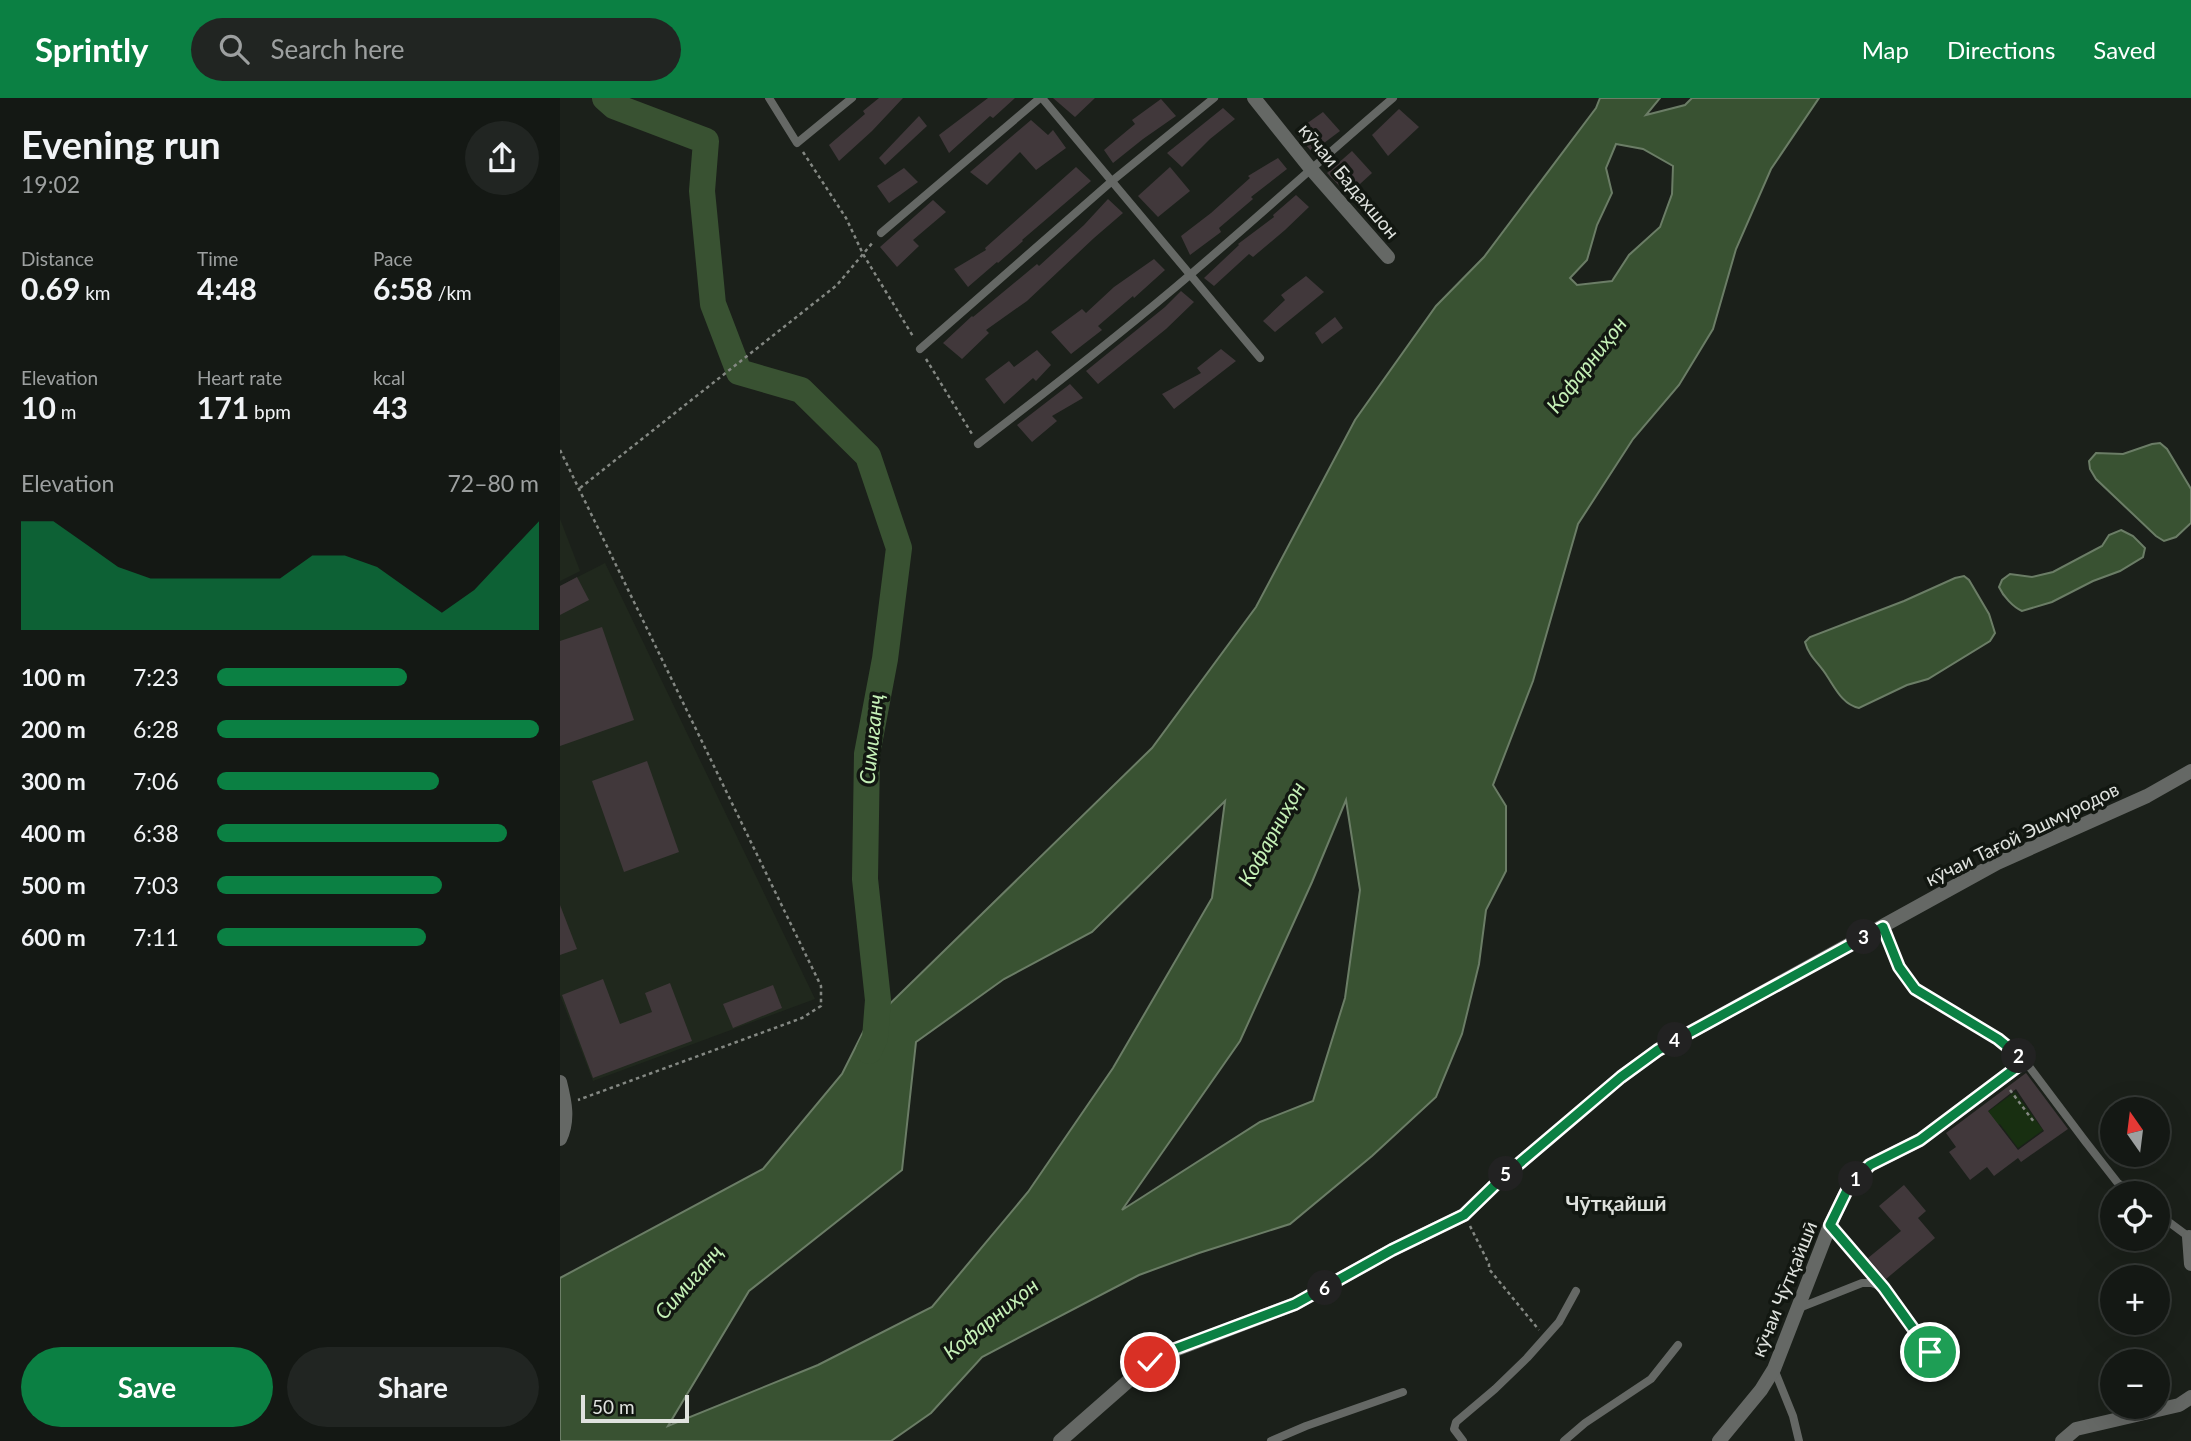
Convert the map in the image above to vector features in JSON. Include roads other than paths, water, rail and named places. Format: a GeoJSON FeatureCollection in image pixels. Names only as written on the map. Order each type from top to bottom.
{"type":"FeatureCollection","features":[{"type":"Feature","properties":{"kind":"street","name":"кӯчаи Бадахшон"},"geometry":{"type":"LineString","coordinates":[[1254,98],[1310,168],[1388,257]]}},
{"type":"Feature","properties":{"kind":"street","name":"кӯчаи Тағой Эшмуродов"},"geometry":{"type":"LineString","coordinates":[[1060,1441],[1162,1355],[1295,1304],[1392,1250],[1464,1215],[1501,1179],[1649,1056],[1997,863],[2147,796],[2191,771]]}},
{"type":"Feature","properties":{"kind":"street","name":"кӯчаи Чӯтқайшӣ"},"geometry":{"type":"LineString","coordinates":[[1719,1441],[1762,1390],[1774,1369],[1830,1225],[1849,1186],[1870,1165],[1920,1140],[2025,1061]]}},
{"type":"Feature","properties":{"kind":"street"},"geometry":{"type":"LineString","coordinates":[[560,1082],[565,1105],[562,1133]]}},
{"type":"Feature","properties":{"kind":"street"},"geometry":{"type":"LineString","coordinates":[[2190,1236],[2191,1264]]}},
{"type":"Feature","properties":{"kind":"street"},"geometry":{"type":"LineString","coordinates":[[2062,1441],[2076,1429],[2179,1405],[2191,1396]]}},
{"type":"Feature","properties":{"kind":"lane"},"geometry":{"type":"LineString","coordinates":[[769,98],[797,143],[852,98]]}},
{"type":"Feature","properties":{"kind":"lane"},"geometry":{"type":"LineString","coordinates":[[881,233],[1041,98],[1260,358]]}},
{"type":"Feature","properties":{"kind":"lane"},"geometry":{"type":"LineString","coordinates":[[920,349],[1112,181],[1214,98]]}},
{"type":"Feature","properties":{"kind":"lane"},"geometry":{"type":"LineString","coordinates":[[978,444],[1190,275],[1393,98]]}},
{"type":"Feature","properties":{"kind":"lane"},"geometry":{"type":"LineString","coordinates":[[1883,927],[1899,967],[1915,989],[1998,1039],[2025,1061],[2116,1181]]}},
{"type":"Feature","properties":{"kind":"lane"},"geometry":{"type":"LineString","coordinates":[[2170,1222],[2190,1236]]}},
{"type":"Feature","properties":{"kind":"lane"},"geometry":{"type":"LineString","coordinates":[[1830,1225],[1884,1288],[1930,1352]]}},
{"type":"Feature","properties":{"kind":"lane"},"geometry":{"type":"LineString","coordinates":[[1799,1308],[1862,1283],[1872,1283],[1884,1288]]}},
{"type":"Feature","properties":{"kind":"lane"},"geometry":{"type":"LineString","coordinates":[[1463,1441],[1454,1429],[1456,1422],[1495,1389],[1546,1337],[1559,1322],[1576,1291]]}},
{"type":"Feature","properties":{"kind":"lane"},"geometry":{"type":"LineString","coordinates":[[1564,1441],[1585,1423],[1651,1378],[1678,1345]]}},
{"type":"Feature","properties":{"kind":"lane"},"geometry":{"type":"LineString","coordinates":[[1774,1369],[1793,1416],[1799,1441]]}},
{"type":"Feature","properties":{"kind":"lane"},"geometry":{"type":"LineString","coordinates":[[1271,1441],[1403,1392]]}},
{"type":"Feature","properties":{"kind":"water","name":"Кофарниҳон"},"geometry":{"type":"Polygon","coordinates":[[[1600,98],[1660,98],[1646,115],[1685,105],[1692,98],[1819,98],[1771,169],[1736,249],[1713,329],[1679,385],[1633,439],[1578,524],[1533,681],[1493,785],[1506,806],[1506,871],[1486,910],[1479,964],[1462,1034],[1436,1097],[1372,1156],[1290,1224],[1139,1275],[982,1357],[931,1413],[891,1441],[560,1441],[560,1278],[763,1169],[842,1074],[865,1028],[1152,748],[1256,607],[1355,420],[1436,306],[1484,257],[1596,108],[1600,98]],[[1616,144],[1606,168],[1612,193],[1597,225],[1587,260],[1570,278],[1577,285],[1612,281],[1629,255],[1660,227],[1672,194],[1673,166],[1643,149],[1616,144]],[[1346,800],[1240,1041],[1122,1210],[1260,1122],[1313,1101],[1345,998],[1360,890],[1346,800]],[[1225,801],[1092,932],[1004,979],[916,1042],[902,1170],[749,1291],[668,1426],[818,1365],[932,1307],[1028,1192],[1113,1068],[1212,898],[1225,801]]]}},
{"type":"Feature","properties":{"kind":"water"},"geometry":{"type":"Polygon","coordinates":[[[2160,443],[2167,449],[2191,489],[2191,523],[2176,537],[2164,541],[2096,479],[2089,461],[2096,453],[2123,454],[2160,443]]]}},
{"type":"Feature","properties":{"kind":"water"},"geometry":{"type":"Polygon","coordinates":[[[2121,530],[2133,536],[2145,548],[2143,557],[2120,571],[2093,581],[2052,602],[2022,611],[2009,601],[1999,587],[2002,580],[2010,574],[2032,577],[2053,572],[2102,546],[2109,535],[2121,530]]]}},
{"type":"Feature","properties":{"kind":"water"},"geometry":{"type":"Polygon","coordinates":[[[1964,576],[1989,614],[1995,633],[1990,641],[1928,679],[1907,685],[1859,708],[1840,695],[1807,647],[1805,642],[1810,637],[1964,576]]]}},
{"type":"Feature","properties":{"kind":"waterway","name":"Симиганҷ"},"geometry":{"type":"LineString","coordinates":[[605,98],[614,106],[706,141],[702,191],[713,304],[739,372],[801,390],[868,456],[899,548],[885,659],[867,754],[865,879],[878,1000],[875,1038],[869,1051]]}},
{"type":"Feature","properties":{"kind":"district","name":"Чӯтқайшӣ"},"geometry":{"type":"Point","coordinates":[1616,1204]}}]}
